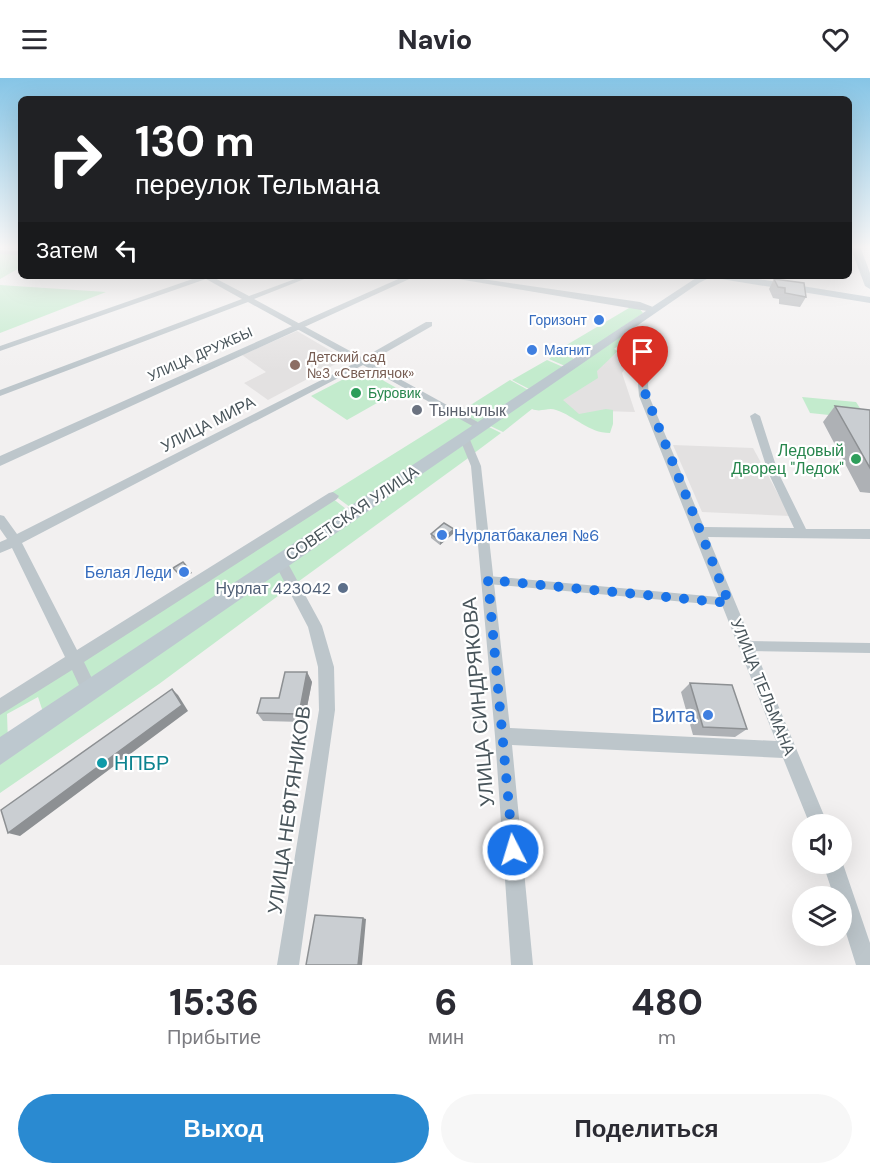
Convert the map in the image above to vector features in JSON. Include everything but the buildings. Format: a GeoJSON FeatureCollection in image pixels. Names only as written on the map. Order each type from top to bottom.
{"type":"FeatureCollection","features":[{"type":"Feature","properties":{"kind":"main road","name":"СОВЕТСКАЯ УЛИЦА"},"geometry":{"type":"LineString","coordinates":[[0,752],[684,287]]}},
{"type":"Feature","properties":{"kind":"main road"},"geometry":{"type":"LineString","coordinates":[[792,287],[870,300]]}},
{"type":"Feature","properties":{"kind":"street"},"geometry":{"type":"LineString","coordinates":[[0,349],[175,287]]}},
{"type":"Feature","properties":{"kind":"street"},"geometry":{"type":"LineString","coordinates":[[227,287],[480,426]]}},
{"type":"Feature","properties":{"kind":"street"},"geometry":{"type":"LineString","coordinates":[[0,393],[279,287]]}},
{"type":"Feature","properties":{"kind":"street","name":"УЛИЦА ДРУЖБЫ"},"geometry":{"type":"LineString","coordinates":[[0,461],[386,287]]}},
{"type":"Feature","properties":{"kind":"street"},"geometry":{"type":"LineString","coordinates":[[525,287],[640,305],[652,309]]}},
{"type":"Feature","properties":{"kind":"street","name":"УЛИЦА МИРА"},"geometry":{"type":"LineString","coordinates":[[0,548],[363,362],[429,324]]}},
{"type":"Feature","properties":{"kind":"street","name":"УЛИЦА ТЕЛЬМАНА"},"geometry":{"type":"LineString","coordinates":[[624,329],[653,344],[643,393],[815,814]]}},
{"type":"Feature","properties":{"kind":"street"},"geometry":{"type":"LineString","coordinates":[[755,416],[773,472],[802,533]]}},
{"type":"Feature","properties":{"kind":"street","name":"УЛИЦА СИНДРЯКОВА"},"geometry":{"type":"LineString","coordinates":[[464,437],[476,466],[503,735],[522,965]]}},
{"type":"Feature","properties":{"kind":"street"},"geometry":{"type":"LineString","coordinates":[[0,707],[333,496]]}},
{"type":"Feature","properties":{"kind":"street"},"geometry":{"type":"LineString","coordinates":[[0,519],[14,540],[90,691]]}},
{"type":"Feature","properties":{"kind":"street"},"geometry":{"type":"LineString","coordinates":[[700,531],[870,534]]}},
{"type":"Feature","properties":{"kind":"street","name":"УЛИЦА НЕФТЯНИКОВ"},"geometry":{"type":"LineString","coordinates":[[280,562],[315,627],[326,667],[327,710],[288,965]]}},
{"type":"Feature","properties":{"kind":"street"},"geometry":{"type":"LineString","coordinates":[[488,580],[729,603]]}},
{"type":"Feature","properties":{"kind":"street"},"geometry":{"type":"LineString","coordinates":[[747,645],[870,648]]}},
{"type":"Feature","properties":{"kind":"street"},"geometry":{"type":"LineString","coordinates":[[503,735],[789,750]]}},
{"type":"Feature","properties":{"kind":"street"},"geometry":{"type":"LineString","coordinates":[[836,874],[867,965]]}},
{"type":"Feature","properties":{"kind":"shaded area","name":"Детский сад №3 «Светлячок»"},"geometry":{"type":"Polygon","coordinates":[[[297,331],[345,359],[268,400],[244,383],[266,372],[242,355],[297,331]]]}},
{"type":"Feature","properties":{"kind":"shaded area"},"geometry":{"type":"Polygon","coordinates":[[[618,352],[632,358],[622,373],[635,412],[602,411],[587,424],[546,404],[618,352]]]}},
{"type":"Feature","properties":{"kind":"shaded area"},"geometry":{"type":"Polygon","coordinates":[[[673,445],[753,448],[790,516],[702,512],[673,445]]]}},
{"type":"Feature","properties":{"kind":"green space"},"geometry":{"type":"Polygon","coordinates":[[[0,287],[106,292],[0,333],[0,287]]]}},
{"type":"Feature","properties":{"kind":"green space"},"geometry":{"type":"Polygon","coordinates":[[[629,308],[639,308],[643,313],[587,352],[573,346],[563,352],[574,359],[565,366],[549,359],[555,354],[553,353],[629,308]]]}},
{"type":"Feature","properties":{"kind":"green space"},"geometry":{"type":"Polygon","coordinates":[[[625,329],[633,333],[614,349],[618,351],[597,371],[598,378],[563,400],[579,414],[606,409],[613,410],[613,424],[610,433],[595,430],[553,409],[532,409],[503,432],[486,424],[625,329]]]}},
{"type":"Feature","properties":{"kind":"green space"},"geometry":{"type":"Polygon","coordinates":[[[547,360],[563,367],[531,390],[512,380],[547,360]]]}},
{"type":"Feature","properties":{"kind":"green space","name":"Буровик"},"geometry":{"type":"Polygon","coordinates":[[[363,369],[400,390],[347,420],[311,396],[363,369]]]}},
{"type":"Feature","properties":{"kind":"green space"},"geometry":{"type":"Polygon","coordinates":[[[510,380],[530,391],[480,425],[458,413],[510,380]]]}},
{"type":"Feature","properties":{"kind":"green space"},"geometry":{"type":"Polygon","coordinates":[[[802,397],[856,402],[867,419],[810,413],[802,397]]]}},
{"type":"Feature","properties":{"kind":"green space"},"geometry":{"type":"Polygon","coordinates":[[[456,415],[477,426],[354,510],[331,493],[456,415]]]}},
{"type":"Feature","properties":{"kind":"green space"},"geometry":{"type":"Polygon","coordinates":[[[485,425],[501,433],[473,454],[465,438],[485,425]]]}},
{"type":"Feature","properties":{"kind":"green space"},"geometry":{"type":"Polygon","coordinates":[[[463,439],[471,456],[295,584],[282,562],[463,439]]]}},
{"type":"Feature","properties":{"kind":"green space"},"geometry":{"type":"Polygon","coordinates":[[[332,498],[350,512],[92,686],[78,660],[332,498]]]}},
{"type":"Feature","properties":{"kind":"green space"},"geometry":{"type":"Polygon","coordinates":[[[279,566],[290,587],[159,684],[0,793],[0,755],[279,566]]]}},
{"type":"Feature","properties":{"kind":"green space"},"geometry":{"type":"Polygon","coordinates":[[[72,663],[85,691],[45,718],[38,697],[7,714],[8,742],[0,748],[0,708],[72,663]]]}},
{"type":"Feature","properties":{"kind":"place","name":"Горизонт"},"geometry":{"type":"Point","coordinates":[599,320]}},
{"type":"Feature","properties":{"kind":"place","name":"Магнит"},"geometry":{"type":"Point","coordinates":[532,350]}},
{"type":"Feature","properties":{"kind":"place","name":"Детский сад №3 «Светлячок»"},"geometry":{"type":"Point","coordinates":[295,365]}},
{"type":"Feature","properties":{"kind":"place","name":"Буровик"},"geometry":{"type":"Point","coordinates":[356,393]}},
{"type":"Feature","properties":{"kind":"place","name":"Тынычлык"},"geometry":{"type":"Point","coordinates":[417,410]}},
{"type":"Feature","properties":{"kind":"place","name":"Ледовый Дворец \"Ледок\""},"geometry":{"type":"Point","coordinates":[856,459]}},
{"type":"Feature","properties":{"kind":"place","name":"Нурлатбакалея №6"},"geometry":{"type":"Point","coordinates":[442,535]}},
{"type":"Feature","properties":{"kind":"place","name":"Белая Леди"},"geometry":{"type":"Point","coordinates":[184,572]}},
{"type":"Feature","properties":{"kind":"place","name":"Нурлат 423042"},"geometry":{"type":"Point","coordinates":[343,588]}},
{"type":"Feature","properties":{"kind":"place","name":"Вита"},"geometry":{"type":"Point","coordinates":[708,715]}},
{"type":"Feature","properties":{"kind":"place","name":"НПБР"},"geometry":{"type":"Point","coordinates":[102,763]}},
{"type":"Feature","properties":{"kind":"route"},"geometry":{"type":"LineString","coordinates":[[513,850],[488,580],[729,603],[643,393],[643,388]]}}]}
